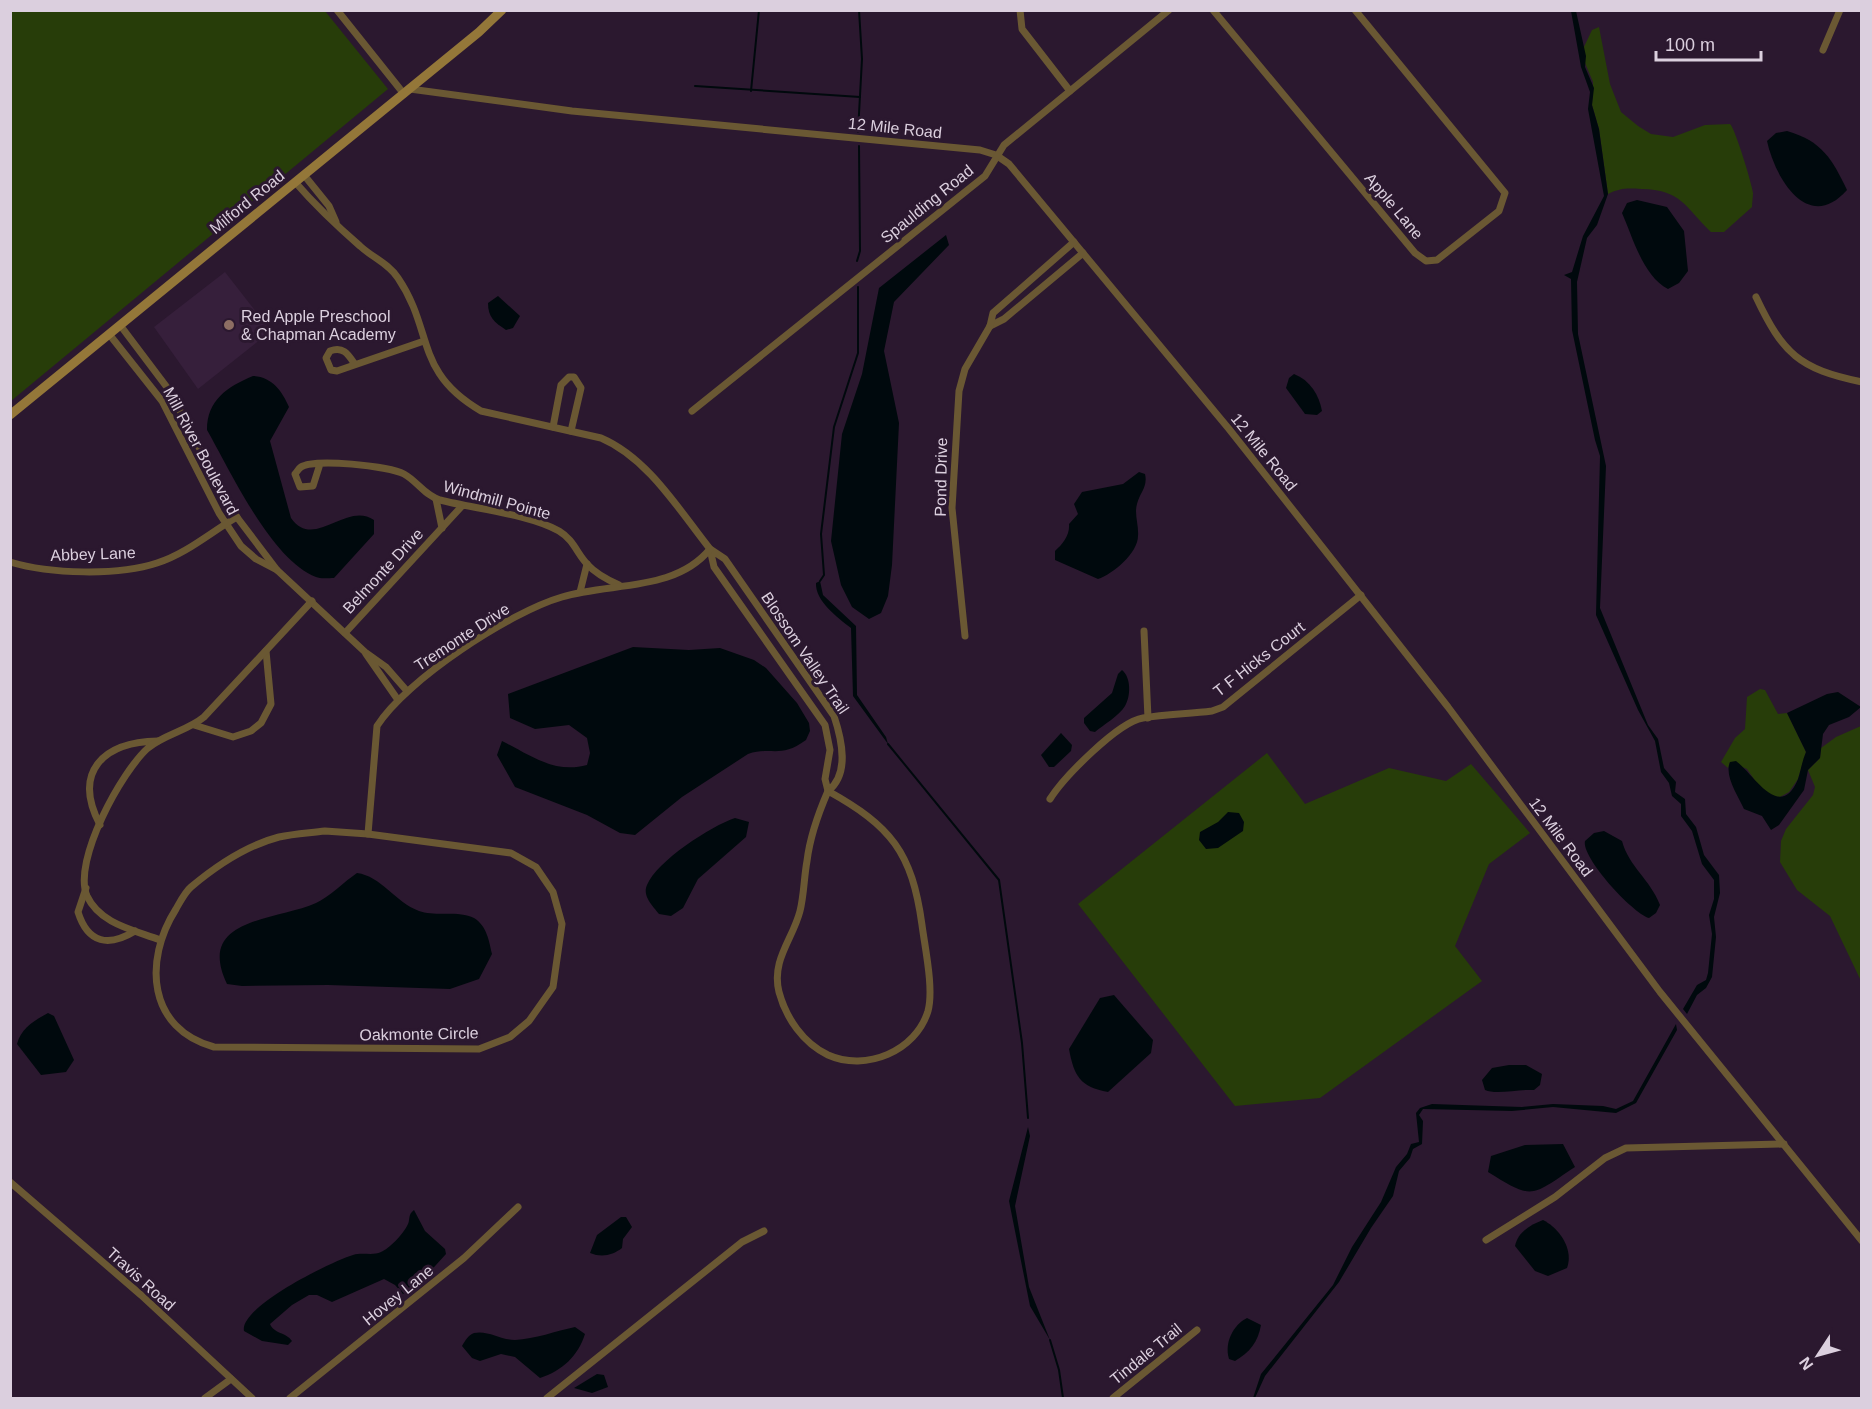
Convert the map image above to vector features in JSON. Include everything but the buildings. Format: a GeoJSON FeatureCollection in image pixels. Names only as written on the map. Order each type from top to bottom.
{"type":"FeatureCollection","features":[{"type":"Feature","properties":{"kind":"street"},"geometry":{"type":"LineString","coordinates":[[337,10],[407,91]]}},
{"type":"Feature","properties":{"kind":"street","name":"Milford Road"},"geometry":{"type":"LineString","coordinates":[[10,415],[407,91],[502,10]]}},
{"type":"Feature","properties":{"kind":"street"},"geometry":{"type":"LineString","coordinates":[[1020,10],[1019,18],[1022,29],[1070,91]]}},
{"type":"Feature","properties":{"kind":"street","name":"Spaulding Road"},"geometry":{"type":"LineString","coordinates":[[692,411],[972,187],[985,176],[996,155],[1169,10]]}},
{"type":"Feature","properties":{"kind":"street","name":"Apple Lane"},"geometry":{"type":"LineString","coordinates":[[1213,10],[1415,253],[1426,261],[1437,260],[1499,211],[1505,193],[1355,10]]}},
{"type":"Feature","properties":{"kind":"street"},"geometry":{"type":"LineString","coordinates":[[1823,50],[1840,10]]}},
{"type":"Feature","properties":{"kind":"street","name":"12 Mile Road"},"geometry":{"type":"LineString","coordinates":[[407,91],[572,111],[980,150],[996,155],[1009,164],[1229,429],[1448,707],[1660,992],[1862,1241]]}},
{"type":"Feature","properties":{"kind":"street","name":"Blossom Valley Trail"},"geometry":{"type":"LineString","coordinates":[[304,175],[329,206],[336,222]]}},
{"type":"Feature","properties":{"kind":"street","name":"Blossom Valley Trail"},"geometry":{"type":"LineString","coordinates":[[295,182],[323,214],[336,222],[361,248],[387,265],[398,278],[437,374],[465,402],[481,411],[571,431],[618,445],[639,462],[710,549],[724,559],[834,716],[840,735],[842,759],[836,785],[828,791],[825,779],[830,750],[825,725],[714,567],[710,549]]}},
{"type":"Feature","properties":{"kind":"street","name":"Pond Drive"},"geometry":{"type":"LineString","coordinates":[[965,636],[952,507],[959,391],[972,353],[990,327],[993,313],[1074,242]]}},
{"type":"Feature","properties":{"kind":"street","name":"Pond Drive"},"geometry":{"type":"LineString","coordinates":[[990,327],[1004,319],[1083,253]]}},
{"type":"Feature","properties":{"kind":"street"},"geometry":{"type":"LineString","coordinates":[[1034,276],[1042,285]]}},
{"type":"Feature","properties":{"kind":"street"},"geometry":{"type":"LineString","coordinates":[[1756,297],[1771,330],[1794,357],[1827,374],[1862,382]]}},
{"type":"Feature","properties":{"kind":"street","name":"Mill River Boulevard"},"geometry":{"type":"LineString","coordinates":[[120,325],[169,390],[237,516],[278,570],[365,652],[386,666],[407,691]]}},
{"type":"Feature","properties":{"kind":"street","name":"Mill River Boulevard"},"geometry":{"type":"LineString","coordinates":[[108,334],[162,401],[225,523],[256,560],[278,570]]}},
{"type":"Feature","properties":{"kind":"street"},"geometry":{"type":"LineString","coordinates":[[354,363],[424,341]]}},
{"type":"Feature","properties":{"kind":"street"},"geometry":{"type":"LineString","coordinates":[[553,427],[561,385],[568,377],[574,377],[581,388],[571,431]]}},
{"type":"Feature","properties":{"kind":"street","name":"Windmill Pointe"},"geometry":{"type":"LineString","coordinates":[[320,464],[345,463],[387,468],[408,477],[420,489],[436,499],[542,524],[558,531],[576,546],[587,564],[619,585]]}},
{"type":"Feature","properties":{"kind":"street","name":"Belmonte Drive"},"geometry":{"type":"LineString","coordinates":[[436,499],[442,528]]}},
{"type":"Feature","properties":{"kind":"street","name":"Belmonte Drive"},"geometry":{"type":"LineString","coordinates":[[345,633],[462,506]]}},
{"type":"Feature","properties":{"kind":"street","name":"Abbey Lane"},"geometry":{"type":"LineString","coordinates":[[10,562],[60,571],[118,569],[157,564],[237,516]]}},
{"type":"Feature","properties":{"kind":"street","name":"Tremonte Drive"},"geometry":{"type":"LineString","coordinates":[[368,834],[377,726],[407,691],[508,620],[560,597],[619,585],[655,581],[681,572],[701,560],[710,549]]}},
{"type":"Feature","properties":{"kind":"street"},"geometry":{"type":"LineString","coordinates":[[580,592],[587,564]]}},
{"type":"Feature","properties":{"kind":"street","name":"T F Hicks Court"},"geometry":{"type":"LineString","coordinates":[[1050,799],[1061,781],[1124,727],[1141,718],[1212,711],[1223,707],[1361,596]]}},
{"type":"Feature","properties":{"kind":"street"},"geometry":{"type":"LineString","coordinates":[[135,930],[116,941],[100,940],[93,936],[82,923],[78,912],[86,888],[85,869],[100,825],[130,767],[158,741],[194,725],[312,601]]}},
{"type":"Feature","properties":{"kind":"street"},"geometry":{"type":"LineString","coordinates":[[1144,631],[1148,718]]}},
{"type":"Feature","properties":{"kind":"street"},"geometry":{"type":"LineString","coordinates":[[194,725],[233,737],[251,731],[261,723],[271,704],[266,651]]}},
{"type":"Feature","properties":{"kind":"street","name":"Mill River Boulevard"},"geometry":{"type":"LineString","coordinates":[[365,652],[398,700]]}},
{"type":"Feature","properties":{"kind":"street"},"geometry":{"type":"LineString","coordinates":[[100,825],[89,787],[92,772],[108,753],[133,742],[158,741]]}},
{"type":"Feature","properties":{"kind":"street"},"geometry":{"type":"LineString","coordinates":[[828,791],[863,810],[887,832],[905,858],[918,897],[928,975],[929,1008],[924,1022],[909,1042],[882,1057],[868,1060],[855,1061],[828,1055],[804,1039],[788,1015],[779,991],[777,971],[781,952],[794,929],[800,910],[816,821],[828,791]]}},
{"type":"Feature","properties":{"kind":"street","name":"Oakmonte Circle"},"geometry":{"type":"LineString","coordinates":[[325,831],[368,834],[511,853],[536,867],[553,892],[562,924],[553,987],[529,1021],[510,1037],[479,1049],[214,1047],[197,1042],[173,1025],[162,1006],[156,982],[160,940],[189,888],[230,858],[279,837],[325,831]]}},
{"type":"Feature","properties":{"kind":"street"},"geometry":{"type":"LineString","coordinates":[[86,888],[96,909],[108,920],[160,940]]}},
{"type":"Feature","properties":{"kind":"street"},"geometry":{"type":"LineString","coordinates":[[1486,1240],[1555,1197],[1611,1155],[1626,1148],[1784,1144]]}},
{"type":"Feature","properties":{"kind":"street","name":"Travis Road"},"geometry":{"type":"LineString","coordinates":[[10,1182],[141,1295],[252,1398]]}},
{"type":"Feature","properties":{"kind":"street","name":"Hovey Lane"},"geometry":{"type":"LineString","coordinates":[[290,1398],[464,1258],[518,1207]]}},
{"type":"Feature","properties":{"kind":"street"},"geometry":{"type":"LineString","coordinates":[[547,1398],[742,1242],[764,1231]]}},
{"type":"Feature","properties":{"kind":"street","name":"Tindale Trail"},"geometry":{"type":"LineString","coordinates":[[1113,1398],[1197,1330]]}},
{"type":"Feature","properties":{"kind":"street"},"geometry":{"type":"LineString","coordinates":[[205,1398],[231,1379]]}},
{"type":"Feature","properties":{"kind":"shaded area"},"geometry":{"type":"Polygon","coordinates":[[[1571,11],[1576,11],[1586,56],[1585,67],[1594,88],[1592,105],[1599,129],[1608,194],[1597,225],[1587,238],[1577,282],[1578,334],[1606,466],[1600,608],[1648,725],[1658,739],[1664,768],[1676,782],[1675,792],[1685,799],[1686,814],[1696,827],[1704,855],[1719,875],[1720,893],[1714,917],[1716,937],[1712,977],[1706,988],[1697,995],[1687,1014],[1683,1009],[1697,985],[1706,980],[1708,973],[1712,934],[1709,915],[1714,899],[1714,880],[1702,864],[1692,831],[1681,816],[1681,804],[1672,796],[1669,783],[1661,772],[1655,741],[1638,710],[1596,615],[1600,456],[1572,330],[1571,279],[1564,275],[1572,272],[1583,236],[1604,196],[1588,109],[1590,92],[1581,67],[1571,11]]]}},
{"type":"Feature","properties":{"kind":"shaded area"},"geometry":{"type":"Polygon","coordinates":[[[1787,131],[1809,140],[1831,160],[1847,190],[1833,202],[1819,206],[1807,204],[1795,196],[1786,184],[1777,170],[1767,141],[1776,133],[1787,131]]]}},
{"type":"Feature","properties":{"kind":"shaded area"},"geometry":{"type":"Polygon","coordinates":[[[1637,200],[1667,207],[1684,231],[1688,271],[1679,283],[1668,289],[1659,283],[1645,266],[1622,213],[1627,203],[1637,200]]]}},
{"type":"Feature","properties":{"kind":"shaded area"},"geometry":{"type":"Polygon","coordinates":[[[946,235],[949,245],[894,302],[884,351],[899,423],[892,565],[888,596],[881,613],[869,619],[852,607],[841,585],[831,541],[842,434],[862,374],[879,288],[946,235]]]}},
{"type":"Feature","properties":{"kind":"shaded area"},"geometry":{"type":"Polygon","coordinates":[[[225,272],[271,331],[198,389],[154,327],[225,272]]]}},
{"type":"Feature","properties":{"kind":"shaded area"},"geometry":{"type":"Polygon","coordinates":[[[498,296],[520,316],[513,328],[506,330],[491,316],[488,303],[498,296]]]}},
{"type":"Feature","properties":{"kind":"shaded area"},"geometry":{"type":"Polygon","coordinates":[[[1294,374],[1309,384],[1319,399],[1322,411],[1317,415],[1305,414],[1286,388],[1289,378],[1294,374]]]}},
{"type":"Feature","properties":{"kind":"shaded area"},"geometry":{"type":"Polygon","coordinates":[[[253,376],[266,379],[276,386],[289,407],[270,441],[291,518],[300,527],[310,530],[352,516],[363,516],[374,520],[374,534],[334,578],[316,577],[299,567],[283,552],[253,512],[207,430],[211,410],[220,396],[253,376]]]}},
{"type":"Feature","properties":{"kind":"shaded area"},"geometry":{"type":"Polygon","coordinates":[[[1139,472],[1145,474],[1146,479],[1136,508],[1137,543],[1124,562],[1111,573],[1098,579],[1055,560],[1055,551],[1065,539],[1069,524],[1078,514],[1074,504],[1082,492],[1123,484],[1139,472]]]}},
{"type":"Feature","properties":{"kind":"shaded area"},"geometry":{"type":"Polygon","coordinates":[[[820,581],[823,595],[856,626],[857,695],[886,737],[888,744],[853,696],[851,628],[823,603],[816,583],[820,581]]]}},
{"type":"Feature","properties":{"kind":"shaded area"},"geometry":{"type":"Polygon","coordinates":[[[633,647],[689,650],[720,648],[754,660],[766,668],[797,703],[809,723],[810,731],[806,740],[783,751],[748,754],[682,797],[635,835],[620,833],[587,815],[515,787],[497,755],[502,741],[543,762],[564,767],[587,765],[590,753],[587,738],[569,725],[535,729],[510,718],[508,694],[633,647]]]}},
{"type":"Feature","properties":{"kind":"shaded area"},"geometry":{"type":"Polygon","coordinates":[[[1122,670],[1127,677],[1129,687],[1125,706],[1095,732],[1090,731],[1084,723],[1084,718],[1112,693],[1118,674],[1122,670]]]}},
{"type":"Feature","properties":{"kind":"shaded area"},"geometry":{"type":"Polygon","coordinates":[[[1838,692],[1861,707],[1849,717],[1829,725],[1823,734],[1820,758],[1808,770],[1804,790],[1779,825],[1771,830],[1762,816],[1744,809],[1730,780],[1730,762],[1736,761],[1758,784],[1775,796],[1783,796],[1791,791],[1798,779],[1806,752],[1787,713],[1827,694],[1838,692]]]}},
{"type":"Feature","properties":{"kind":"shaded area"},"geometry":{"type":"Polygon","coordinates":[[[1061,733],[1072,745],[1071,751],[1054,767],[1049,767],[1041,755],[1061,733]]]}},
{"type":"Feature","properties":{"kind":"shaded area"},"geometry":{"type":"Polygon","coordinates":[[[1228,812],[1239,813],[1244,822],[1243,831],[1218,848],[1206,849],[1199,840],[1200,832],[1218,822],[1228,812]]]}},
{"type":"Feature","properties":{"kind":"shaded area"},"geometry":{"type":"Polygon","coordinates":[[[735,818],[749,822],[746,837],[698,879],[683,908],[671,916],[659,914],[646,893],[647,885],[653,876],[673,855],[713,828],[735,818]]]}},
{"type":"Feature","properties":{"kind":"shaded area"},"geometry":{"type":"Polygon","coordinates":[[[1604,831],[1622,841],[1629,858],[1656,896],[1660,905],[1656,913],[1649,918],[1620,896],[1591,859],[1585,841],[1594,833],[1604,831]]]}},
{"type":"Feature","properties":{"kind":"shaded area"},"geometry":{"type":"Polygon","coordinates":[[[357,873],[373,879],[410,907],[419,911],[432,914],[461,914],[478,921],[487,934],[492,954],[479,979],[450,989],[227,984],[220,962],[222,946],[231,934],[245,925],[316,903],[357,873]]]}},
{"type":"Feature","properties":{"kind":"shaded area"},"geometry":{"type":"Polygon","coordinates":[[[1114,995],[1153,1040],[1151,1053],[1108,1092],[1091,1087],[1080,1079],[1073,1066],[1069,1049],[1100,998],[1114,995]]]}},
{"type":"Feature","properties":{"kind":"shaded area"},"geometry":{"type":"Polygon","coordinates":[[[48,1013],[54,1016],[74,1060],[66,1072],[41,1075],[17,1044],[25,1029],[48,1013]]]}},
{"type":"Feature","properties":{"kind":"shaded area"},"geometry":{"type":"Polygon","coordinates":[[[1676,1024],[1677,1030],[1636,1103],[1616,1113],[1553,1107],[1512,1111],[1423,1109],[1419,1115],[1423,1121],[1422,1144],[1413,1149],[1410,1158],[1399,1171],[1393,1196],[1339,1282],[1265,1376],[1253,1398],[1261,1374],[1333,1285],[1352,1247],[1381,1202],[1396,1167],[1407,1154],[1411,1144],[1419,1142],[1416,1113],[1420,1108],[1432,1104],[1522,1107],[1553,1104],[1603,1106],[1616,1109],[1633,1101],[1676,1024]]]}},
{"type":"Feature","properties":{"kind":"shaded area"},"geometry":{"type":"Polygon","coordinates":[[[1526,1065],[1542,1074],[1540,1085],[1534,1090],[1495,1092],[1485,1090],[1482,1080],[1492,1068],[1526,1065]]]}},
{"type":"Feature","properties":{"kind":"shaded area"},"geometry":{"type":"Polygon","coordinates":[[[1028,1127],[1030,1136],[1015,1206],[1029,1287],[1050,1340],[1030,1306],[1009,1201],[1028,1127]]]}},
{"type":"Feature","properties":{"kind":"shaded area"},"geometry":{"type":"Polygon","coordinates":[[[1563,1144],[1575,1167],[1540,1189],[1524,1191],[1488,1172],[1491,1156],[1525,1145],[1563,1144]]]}},
{"type":"Feature","properties":{"kind":"shaded area"},"geometry":{"type":"Polygon","coordinates":[[[414,1210],[425,1231],[445,1249],[446,1254],[415,1288],[403,1294],[395,1285],[384,1279],[332,1302],[317,1295],[309,1295],[292,1305],[270,1324],[274,1330],[292,1341],[288,1345],[262,1341],[244,1331],[246,1321],[256,1310],[308,1275],[356,1254],[378,1253],[388,1248],[405,1229],[414,1210]]]}},
{"type":"Feature","properties":{"kind":"shaded area"},"geometry":{"type":"Polygon","coordinates":[[[621,1217],[626,1217],[632,1227],[623,1239],[622,1248],[607,1255],[590,1253],[597,1235],[621,1217]]]}},
{"type":"Feature","properties":{"kind":"shaded area"},"geometry":{"type":"Polygon","coordinates":[[[1543,1220],[1564,1240],[1569,1261],[1567,1268],[1548,1276],[1535,1271],[1515,1246],[1525,1230],[1543,1220]]]}},
{"type":"Feature","properties":{"kind":"shaded area"},"geometry":{"type":"Polygon","coordinates":[[[1247,1318],[1261,1325],[1258,1337],[1245,1354],[1235,1361],[1229,1359],[1228,1347],[1231,1335],[1247,1318]]]}},
{"type":"Feature","properties":{"kind":"shaded area"},"geometry":{"type":"Polygon","coordinates":[[[575,1327],[585,1334],[578,1349],[562,1367],[540,1378],[515,1357],[501,1354],[480,1361],[472,1358],[462,1346],[468,1337],[479,1332],[515,1340],[538,1337],[575,1327]]]}},
{"type":"Feature","properties":{"kind":"shaded area"},"geometry":{"type":"Polygon","coordinates":[[[597,1374],[604,1375],[608,1387],[592,1393],[574,1388],[597,1374]]]}},
{"type":"Feature","properties":{"kind":"green space"},"geometry":{"type":"Polygon","coordinates":[[[11,10],[325,11],[388,89],[11,401],[11,10]]]}},
{"type":"Feature","properties":{"kind":"green space"},"geometry":{"type":"Polygon","coordinates":[[[1599,27],[1610,84],[1621,112],[1638,126],[1651,134],[1673,137],[1705,125],[1730,124],[1743,157],[1753,193],[1752,207],[1724,232],[1711,232],[1688,207],[1665,192],[1628,189],[1608,194],[1599,129],[1592,105],[1593,82],[1585,63],[1583,49],[1592,30],[1599,27]]]}},
{"type":"Feature","properties":{"kind":"green space"},"geometry":{"type":"Polygon","coordinates":[[[1760,689],[1765,690],[1778,714],[1787,713],[1806,752],[1798,779],[1789,792],[1780,797],[1771,796],[1758,785],[1747,769],[1730,762],[1728,768],[1721,762],[1735,738],[1745,729],[1747,697],[1760,689]]]}},
{"type":"Feature","properties":{"kind":"green space"},"geometry":{"type":"Polygon","coordinates":[[[1861,726],[1861,981],[1830,916],[1797,890],[1780,862],[1781,841],[1786,829],[1813,795],[1815,787],[1808,770],[1820,758],[1821,748],[1836,737],[1861,726]]]}},
{"type":"Feature","properties":{"kind":"green space"},"geometry":{"type":"Polygon","coordinates":[[[1267,753],[1305,804],[1389,768],[1446,781],[1471,764],[1530,833],[1489,864],[1455,946],[1482,981],[1320,1098],[1235,1106],[1078,904],[1267,753]]]}},
{"type":"Feature","properties":{"kind":"waterway"},"geometry":{"type":"LineString","coordinates":[[751,91],[759,10]]}},
{"type":"Feature","properties":{"kind":"waterway"},"geometry":{"type":"LineString","coordinates":[[858,132],[862,59],[859,10]]}},
{"type":"Feature","properties":{"kind":"waterway"},"geometry":{"type":"LineString","coordinates":[[695,86],[860,97]]}},
{"type":"Feature","properties":{"kind":"waterway"},"geometry":{"type":"LineString","coordinates":[[857,261],[860,251],[859,146]]}},
{"type":"Feature","properties":{"kind":"waterway"},"geometry":{"type":"LineString","coordinates":[[820,581],[824,575],[821,534],[834,427],[858,353],[858,287]]}},
{"type":"Feature","properties":{"kind":"waterway"},"geometry":{"type":"LineString","coordinates":[[888,744],[999,880],[1022,1043],[1028,1118]]}},
{"type":"Feature","properties":{"kind":"waterway"},"geometry":{"type":"LineString","coordinates":[[1050,1340],[1059,1370],[1063,1398]]}},
{"type":"Feature","properties":{"kind":"place","name":"Red Apple Preschool & Chapman Academy"},"geometry":{"type":"Point","coordinates":[229,325]}}]}
